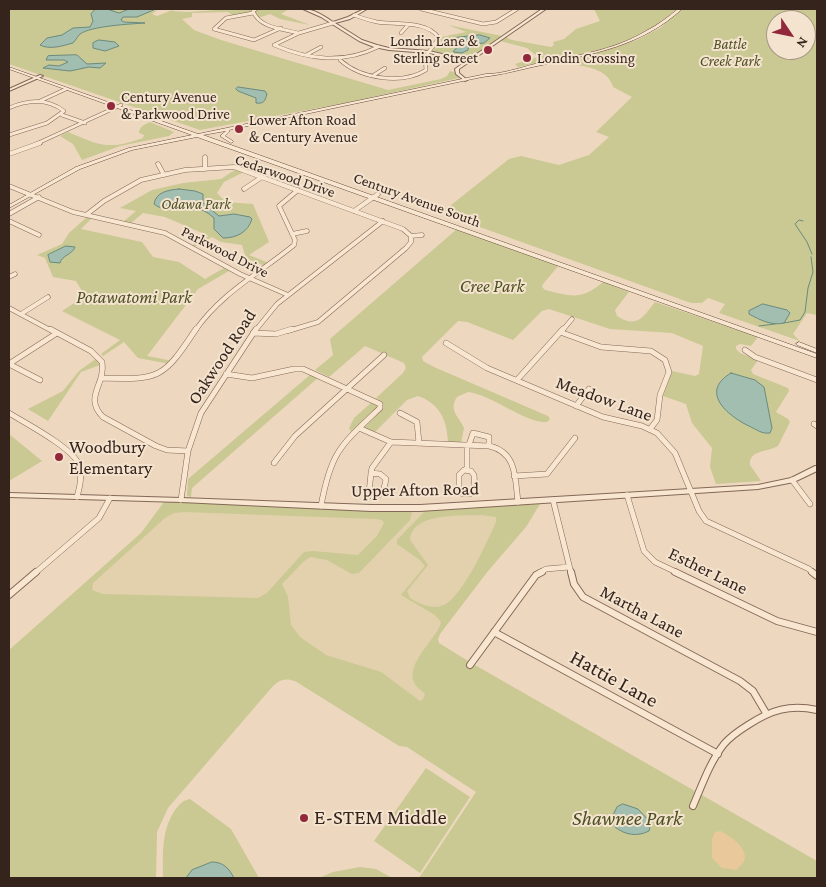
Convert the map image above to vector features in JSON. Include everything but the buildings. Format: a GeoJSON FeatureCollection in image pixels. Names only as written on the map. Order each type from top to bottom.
{"type":"FeatureCollection","features":[{"type":"Feature","properties":{"kind":"main road"},"geometry":{"type":"LineString","coordinates":[[9,202],[72,172],[131,149],[591,54],[619,46],[650,32],[680,9]]}},
{"type":"Feature","properties":{"kind":"main road","name":"Century Avenue South"},"geometry":{"type":"LineString","coordinates":[[9,67],[817,351]]}},
{"type":"Feature","properties":{"kind":"main road","name":"Century Avenue South"},"geometry":{"type":"LineString","coordinates":[[38,77],[66,89],[193,133]]}},
{"type":"Feature","properties":{"kind":"main road"},"geometry":{"type":"LineString","coordinates":[[9,207],[66,170],[94,158],[129,147],[169,138],[193,133],[207,134],[280,118]]}},
{"type":"Feature","properties":{"kind":"main road"},"geometry":{"type":"LineString","coordinates":[[169,138],[178,133],[175,127]]}},
{"type":"Feature","properties":{"kind":"main road"},"geometry":{"type":"LineString","coordinates":[[231,129],[224,132],[222,136],[231,142]]}},
{"type":"Feature","properties":{"kind":"main road","name":"Century Avenue South"},"geometry":{"type":"LineString","coordinates":[[207,134],[817,356]]}},
{"type":"Feature","properties":{"kind":"street"},"geometry":{"type":"LineString","coordinates":[[256,9],[253,13],[226,18],[214,29],[254,40],[281,28]]}},
{"type":"Feature","properties":{"kind":"street"},"geometry":{"type":"LineString","coordinates":[[305,9],[333,23],[363,42],[378,47],[429,52],[469,61]]}},
{"type":"Feature","properties":{"kind":"street"},"geometry":{"type":"LineString","coordinates":[[366,9],[354,16],[298,33],[274,45],[323,60],[340,60],[363,54],[378,47]]}},
{"type":"Feature","properties":{"kind":"street"},"geometry":{"type":"LineString","coordinates":[[421,9],[481,24],[495,22],[517,9]]}},
{"type":"Feature","properties":{"kind":"street"},"geometry":{"type":"LineString","coordinates":[[464,80],[456,71],[544,9]]}},
{"type":"Feature","properties":{"kind":"street"},"geometry":{"type":"LineString","coordinates":[[253,13],[259,21],[298,33]]}},
{"type":"Feature","properties":{"kind":"street"},"geometry":{"type":"LineString","coordinates":[[340,60],[348,67],[374,75],[400,78],[420,74],[426,70],[425,59],[438,39],[438,34],[431,30],[408,25],[383,23],[354,16]]}},
{"type":"Feature","properties":{"kind":"street"},"geometry":{"type":"LineString","coordinates":[[401,33],[408,25]]}},
{"type":"Feature","properties":{"kind":"street"},"geometry":{"type":"LineString","coordinates":[[306,55],[321,47]]}},
{"type":"Feature","properties":{"kind":"street"},"geometry":{"type":"LineString","coordinates":[[374,75],[385,68]]}},
{"type":"Feature","properties":{"kind":"street"},"geometry":{"type":"LineString","coordinates":[[9,90],[38,77]]}},
{"type":"Feature","properties":{"kind":"street"},"geometry":{"type":"LineString","coordinates":[[40,101],[66,89]]}},
{"type":"Feature","properties":{"kind":"street"},"geometry":{"type":"LineString","coordinates":[[9,108],[27,101],[40,101],[63,109],[62,115]]}},
{"type":"Feature","properties":{"kind":"street"},"geometry":{"type":"LineString","coordinates":[[10,152],[46,141],[119,106]]}},
{"type":"Feature","properties":{"kind":"street"},"geometry":{"type":"LineString","coordinates":[[9,134],[35,128],[62,115],[85,123]]}},
{"type":"Feature","properties":{"kind":"street"},"geometry":{"type":"LineString","coordinates":[[205,157],[205,169]]}},
{"type":"Feature","properties":{"kind":"street"},"geometry":{"type":"LineString","coordinates":[[158,164],[164,175]]}},
{"type":"Feature","properties":{"kind":"street","name":"Cedarwood Drive"},"geometry":{"type":"LineString","coordinates":[[86,215],[104,201],[138,182],[164,175],[234,167],[403,229],[411,236]]}},
{"type":"Feature","properties":{"kind":"street"},"geometry":{"type":"LineString","coordinates":[[244,189],[262,177]]}},
{"type":"Feature","properties":{"kind":"street","name":"Parkwood Drive"},"geometry":{"type":"LineString","coordinates":[[9,186],[69,210],[159,231],[249,278],[288,295]]}},
{"type":"Feature","properties":{"kind":"street"},"geometry":{"type":"LineString","coordinates":[[102,378],[156,378],[168,366],[214,305],[294,245],[295,240],[279,206],[298,190]]}},
{"type":"Feature","properties":{"kind":"street"},"geometry":{"type":"LineString","coordinates":[[354,211],[376,196]]}},
{"type":"Feature","properties":{"kind":"street"},"geometry":{"type":"LineString","coordinates":[[9,214],[39,197]]}},
{"type":"Feature","properties":{"kind":"street"},"geometry":{"type":"LineString","coordinates":[[9,221],[39,235]]}},
{"type":"Feature","properties":{"kind":"street","name":"Oakwood Road"},"geometry":{"type":"LineString","coordinates":[[181,500],[188,451],[201,413],[267,313],[383,222]]}},
{"type":"Feature","properties":{"kind":"street"},"geometry":{"type":"LineString","coordinates":[[292,234],[306,231]]}},
{"type":"Feature","properties":{"kind":"street"},"geometry":{"type":"LineString","coordinates":[[253,333],[276,334],[318,322],[409,245],[411,236],[422,235]]}},
{"type":"Feature","properties":{"kind":"street"},"geometry":{"type":"LineString","coordinates":[[9,277],[15,274]]}},
{"type":"Feature","properties":{"kind":"street"},"geometry":{"type":"LineString","coordinates":[[21,314],[48,297]]}},
{"type":"Feature","properties":{"kind":"street"},"geometry":{"type":"LineString","coordinates":[[9,308],[99,356],[104,366],[102,378],[93,402],[98,414],[156,446],[167,450],[188,451]]}},
{"type":"Feature","properties":{"kind":"street"},"geometry":{"type":"LineString","coordinates":[[517,380],[572,319]]}},
{"type":"Feature","properties":{"kind":"street"},"geometry":{"type":"LineString","coordinates":[[560,332],[602,347],[651,351],[665,360],[668,372],[660,395],[656,420],[650,429]]}},
{"type":"Feature","properties":{"kind":"street"},"geometry":{"type":"LineString","coordinates":[[40,380],[9,364],[57,333]]}},
{"type":"Feature","properties":{"kind":"street","name":"Meadow Lane"},"geometry":{"type":"LineString","coordinates":[[446,343],[477,363],[576,406],[603,417],[650,429],[663,438],[675,452],[699,511],[706,521],[809,568],[817,576]]}},
{"type":"Feature","properties":{"kind":"street"},"geometry":{"type":"LineString","coordinates":[[746,350],[755,357],[817,380]]}},
{"type":"Feature","properties":{"kind":"street"},"geometry":{"type":"LineString","coordinates":[[274,464],[295,436],[384,355]]}},
{"type":"Feature","properties":{"kind":"street"},"geometry":{"type":"LineString","coordinates":[[226,374],[252,378],[294,369],[304,369],[381,405],[343,444],[333,461],[321,506]]}},
{"type":"Feature","properties":{"kind":"street"},"geometry":{"type":"LineString","coordinates":[[576,406],[590,389]]}},
{"type":"Feature","properties":{"kind":"street"},"geometry":{"type":"LineString","coordinates":[[9,413],[71,452],[77,459],[81,469],[81,478],[76,497]]}},
{"type":"Feature","properties":{"kind":"street"},"geometry":{"type":"LineString","coordinates":[[400,414],[417,422],[418,443]]}},
{"type":"Feature","properties":{"kind":"street"},"geometry":{"type":"LineString","coordinates":[[359,428],[391,442],[499,447],[507,452],[511,460],[518,502]]}},
{"type":"Feature","properties":{"kind":"street"},"geometry":{"type":"LineString","coordinates":[[467,470],[468,445],[473,433],[490,437],[489,446]]}},
{"type":"Feature","properties":{"kind":"street"},"geometry":{"type":"LineString","coordinates":[[514,476],[547,474],[575,438]]}},
{"type":"Feature","properties":{"kind":"street"},"geometry":{"type":"LineString","coordinates":[[371,473],[381,474],[386,480],[384,493],[378,497],[372,496],[368,492],[371,473],[373,466],[391,442]]}},
{"type":"Feature","properties":{"kind":"street","name":"Upper Afton Road"},"geometry":{"type":"LineString","coordinates":[[9,495],[414,508],[758,487],[792,480],[817,468]]}},
{"type":"Feature","properties":{"kind":"street"},"geometry":{"type":"LineString","coordinates":[[467,470],[475,476],[475,490],[468,495],[462,493],[459,488],[459,473],[467,470]]}},
{"type":"Feature","properties":{"kind":"street"},"geometry":{"type":"LineString","coordinates":[[792,480],[810,504]]}},
{"type":"Feature","properties":{"kind":"street","name":"Esther Lane"},"geometry":{"type":"LineString","coordinates":[[626,495],[644,551],[655,562],[777,621],[817,632]]}},
{"type":"Feature","properties":{"kind":"street"},"geometry":{"type":"LineString","coordinates":[[9,595],[99,518],[110,498]]}},
{"type":"Feature","properties":{"kind":"street","name":"Martha Lane"},"geometry":{"type":"LineString","coordinates":[[553,500],[574,584],[583,597],[740,681],[753,691],[766,713]]}},
{"type":"Feature","properties":{"kind":"street"},"geometry":{"type":"LineString","coordinates":[[470,665],[536,575],[546,569],[569,567]]}},
{"type":"Feature","properties":{"kind":"street","name":"Hattie Lane"},"geometry":{"type":"LineString","coordinates":[[494,632],[718,754]]}},
{"type":"Feature","properties":{"kind":"street"},"geometry":{"type":"LineString","coordinates":[[693,806],[718,754],[729,739],[766,713],[788,706],[817,710]]}},
{"type":"Feature","properties":{"kind":"shaded area"},"geometry":{"type":"Polygon","coordinates":[[[96,9],[107,9],[119,13],[129,9],[156,9],[137,17],[123,17],[121,20],[124,22],[145,23],[111,26],[85,31],[73,43],[60,46],[48,47],[40,45],[47,38],[62,35],[73,28],[90,27],[93,21],[91,14],[96,9]]]}},
{"type":"Feature","properties":{"kind":"shaded area"},"geometry":{"type":"Polygon","coordinates":[[[480,35],[490,38],[484,43],[469,45],[468,50],[462,53],[453,52],[459,45],[453,41],[454,38],[480,35]]]}},
{"type":"Feature","properties":{"kind":"shaded area"},"geometry":{"type":"Polygon","coordinates":[[[99,40],[115,42],[119,46],[105,51],[93,48],[93,43],[99,40]]]}},
{"type":"Feature","properties":{"kind":"shaded area"},"geometry":{"type":"Polygon","coordinates":[[[77,55],[87,64],[106,63],[100,68],[89,67],[70,71],[43,68],[49,65],[59,66],[68,62],[64,60],[46,60],[48,56],[77,55]]]}},
{"type":"Feature","properties":{"kind":"shaded area"},"geometry":{"type":"Polygon","coordinates":[[[238,87],[265,91],[267,94],[266,98],[264,102],[256,103],[256,98],[238,91],[236,89],[238,87]]]}},
{"type":"Feature","properties":{"kind":"shaded area"},"geometry":{"type":"Polygon","coordinates":[[[179,189],[203,194],[203,203],[219,216],[234,214],[250,217],[252,219],[250,224],[245,231],[233,237],[223,238],[214,229],[214,218],[205,211],[189,207],[167,209],[160,208],[154,204],[160,194],[179,189]]]}},
{"type":"Feature","properties":{"kind":"shaded area"},"geometry":{"type":"Polygon","coordinates":[[[66,246],[75,247],[60,263],[50,262],[48,255],[66,246]]]}},
{"type":"Feature","properties":{"kind":"shaded area"},"geometry":{"type":"Polygon","coordinates":[[[763,304],[787,310],[790,313],[784,323],[780,324],[766,322],[749,314],[749,311],[763,304]]]}},
{"type":"Feature","properties":{"kind":"shaded area"},"geometry":{"type":"Polygon","coordinates":[[[731,373],[755,380],[764,387],[772,428],[770,433],[760,432],[743,423],[721,404],[717,397],[717,389],[721,381],[731,373]]]}},
{"type":"Feature","properties":{"kind":"shaded area"},"geometry":{"type":"Polygon","coordinates":[[[180,503],[385,512],[537,504],[432,640],[468,661],[405,746],[281,667],[34,630],[180,503]]]}},
{"type":"Feature","properties":{"kind":"shaded area"},"geometry":{"type":"Polygon","coordinates":[[[623,804],[638,809],[651,823],[649,831],[631,834],[615,827],[612,817],[617,807],[623,804]]]}},
{"type":"Feature","properties":{"kind":"shaded area"},"geometry":{"type":"Polygon","coordinates":[[[212,862],[225,866],[234,878],[186,878],[192,870],[212,862]]]}},
{"type":"Feature","properties":{"kind":"green space"},"geometry":{"type":"Polygon","coordinates":[[[9,9],[129,9],[124,11],[151,12],[159,9],[152,14],[157,16],[175,9],[172,11],[253,10],[233,16],[228,12],[192,13],[192,17],[182,19],[194,30],[221,40],[388,90],[441,79],[447,76],[450,71],[454,72],[459,78],[345,103],[200,130],[9,64],[9,9]]]}},
{"type":"Feature","properties":{"kind":"green space"},"geometry":{"type":"Polygon","coordinates":[[[258,9],[289,9],[281,14],[310,25],[280,19],[270,14],[258,18],[255,12],[258,9]]]}},
{"type":"Feature","properties":{"kind":"green space"},"geometry":{"type":"Polygon","coordinates":[[[594,9],[677,9],[653,28],[605,49],[518,67],[515,64],[538,57],[527,48],[500,41],[508,36],[507,38],[512,40],[551,47],[554,45],[553,42],[564,39],[576,29],[600,21],[594,9]]]}},
{"type":"Feature","properties":{"kind":"green space","name":"Battle Creek Park"},"geometry":{"type":"Polygon","coordinates":[[[682,9],[817,9],[817,315],[807,313],[793,334],[800,341],[719,313],[725,304],[708,298],[702,303],[691,303],[441,213],[509,159],[521,156],[559,165],[589,155],[609,137],[596,132],[632,97],[613,87],[607,76],[602,73],[571,64],[570,61],[637,40],[660,28],[682,9]]]}},
{"type":"Feature","properties":{"kind":"green space"},"geometry":{"type":"Polygon","coordinates":[[[448,25],[502,36],[468,59],[433,51],[441,37],[466,32],[448,25]]]}},
{"type":"Feature","properties":{"kind":"green space"},"geometry":{"type":"Polygon","coordinates":[[[150,122],[174,132],[169,136],[120,146],[82,160],[73,144],[60,136],[68,132],[89,141],[105,145],[121,144],[143,138],[144,135],[139,133],[140,129],[150,122]]]}},
{"type":"Feature","properties":{"kind":"green space","name":"Odawa Park"},"geometry":{"type":"Polygon","coordinates":[[[238,168],[246,171],[224,182],[217,193],[226,202],[253,204],[269,242],[249,255],[269,263],[265,266],[246,258],[242,245],[221,242],[212,237],[192,248],[189,247],[209,236],[165,217],[143,213],[130,224],[123,222],[136,211],[120,208],[152,190],[183,183],[221,179],[238,168]]]}},
{"type":"Feature","properties":{"kind":"green space","name":"Potawatomi Park"},"geometry":{"type":"Polygon","coordinates":[[[87,217],[92,218],[81,229],[142,242],[153,257],[179,262],[205,279],[224,268],[229,271],[198,289],[147,356],[173,361],[170,364],[138,358],[124,342],[103,356],[101,354],[120,340],[62,311],[85,296],[76,281],[53,277],[45,258],[37,255],[62,244],[69,233],[87,217]]]}},
{"type":"Feature","properties":{"kind":"green space","name":"Cree Park"},"geometry":{"type":"Polygon","coordinates":[[[457,229],[559,265],[543,284],[542,287],[545,290],[576,295],[588,292],[603,282],[629,292],[615,310],[617,316],[624,320],[635,321],[639,319],[655,302],[758,337],[751,346],[740,344],[736,346],[736,349],[740,353],[758,360],[751,370],[753,374],[788,388],[789,391],[776,412],[790,422],[778,446],[755,454],[750,460],[750,465],[761,481],[716,484],[710,467],[712,448],[692,423],[686,404],[663,396],[672,371],[695,376],[699,374],[703,346],[672,333],[610,329],[549,309],[542,311],[513,340],[467,322],[458,321],[422,357],[423,361],[434,367],[548,416],[550,419],[547,422],[529,419],[488,398],[468,392],[457,397],[454,406],[455,413],[464,428],[461,443],[448,442],[446,427],[441,414],[432,403],[418,396],[407,400],[374,433],[364,428],[382,408],[383,403],[376,398],[403,373],[406,368],[404,363],[365,346],[329,377],[315,370],[333,355],[330,339],[457,229]]]}},
{"type":"Feature","properties":{"kind":"green space","name":"Potawatomi Park"},"geometry":{"type":"Polygon","coordinates":[[[97,358],[100,365],[81,372],[48,421],[28,409],[63,391],[79,371],[97,358]]]}},
{"type":"Feature","properties":{"kind":"green space"},"geometry":{"type":"Polygon","coordinates":[[[311,374],[319,377],[192,488],[191,497],[187,496],[188,479],[311,374]]]}},
{"type":"Feature","properties":{"kind":"green space"},"geometry":{"type":"Polygon","coordinates":[[[372,402],[378,405],[377,408],[351,432],[349,428],[354,418],[372,402]]]}},
{"type":"Feature","properties":{"kind":"green space"},"geometry":{"type":"Polygon","coordinates":[[[9,434],[42,461],[9,481],[9,434]]]}},
{"type":"Feature","properties":{"kind":"green space","name":"Shawnee Park"},"geometry":{"type":"Polygon","coordinates":[[[164,502],[412,512],[410,520],[359,573],[352,574],[327,560],[310,557],[282,584],[288,597],[291,625],[300,637],[326,655],[381,672],[420,701],[425,694],[414,682],[414,666],[441,622],[435,615],[401,595],[425,566],[420,560],[397,544],[397,540],[425,511],[540,504],[526,527],[488,571],[440,634],[439,643],[817,861],[817,878],[419,878],[476,792],[407,747],[399,746],[295,681],[286,679],[273,686],[168,808],[157,832],[156,878],[9,878],[9,650],[141,533],[164,502]],[[174,513],[165,518],[93,583],[92,590],[103,594],[258,598],[267,593],[304,552],[358,555],[377,536],[384,523],[382,520],[376,519],[174,513]],[[481,515],[439,517],[419,524],[413,531],[410,540],[428,565],[407,591],[410,598],[426,606],[435,607],[444,605],[459,591],[474,568],[496,522],[496,517],[481,515]]]}},
{"type":"Feature","properties":{"kind":"green space"},"geometry":{"type":"Polygon","coordinates":[[[426,768],[470,797],[420,873],[374,841],[426,768]]]}},
{"type":"Feature","properties":{"kind":"green space"},"geometry":{"type":"Polygon","coordinates":[[[190,799],[231,829],[259,878],[163,878],[164,843],[167,826],[177,808],[183,802],[190,799]]]}},
{"type":"Feature","properties":{"kind":"green space"},"geometry":{"type":"Polygon","coordinates":[[[360,867],[376,869],[392,878],[319,878],[333,872],[360,867]]]}},
{"type":"Feature","properties":{"kind":"sand"},"geometry":{"type":"Polygon","coordinates":[[[721,831],[730,836],[744,852],[744,862],[736,870],[722,868],[712,858],[712,839],[715,832],[721,831]]]}},
{"type":"Feature","properties":{"kind":"waterway"},"geometry":{"type":"LineString","coordinates":[[803,221],[799,220],[795,224],[807,242],[812,254]]}},
{"type":"Feature","properties":{"kind":"waterway"},"geometry":{"type":"LineString","coordinates":[[784,323],[800,320],[805,312],[808,288],[813,272],[811,257]]}},
{"type":"Feature","properties":{"kind":"waterway"},"geometry":{"type":"LineString","coordinates":[[759,326],[775,324]]}},
{"type":"Feature","properties":{"kind":"place","name":"Londin Lane & Sterling Street"},"geometry":{"type":"Point","coordinates":[488,50]}},
{"type":"Feature","properties":{"kind":"place","name":"Londin Crossing"},"geometry":{"type":"Point","coordinates":[527,58]}},
{"type":"Feature","properties":{"kind":"place","name":"Century Avenue & Parkwood Drive"},"geometry":{"type":"Point","coordinates":[111,106]}},
{"type":"Feature","properties":{"kind":"place","name":"Lower Afton Road & Century Avenue"},"geometry":{"type":"Point","coordinates":[239,129]}},
{"type":"Feature","properties":{"kind":"place","name":"Woodbury Elementary"},"geometry":{"type":"Point","coordinates":[59,457]}},
{"type":"Feature","properties":{"kind":"place","name":"E-STEM Middle"},"geometry":{"type":"Point","coordinates":[304,818]}}]}
